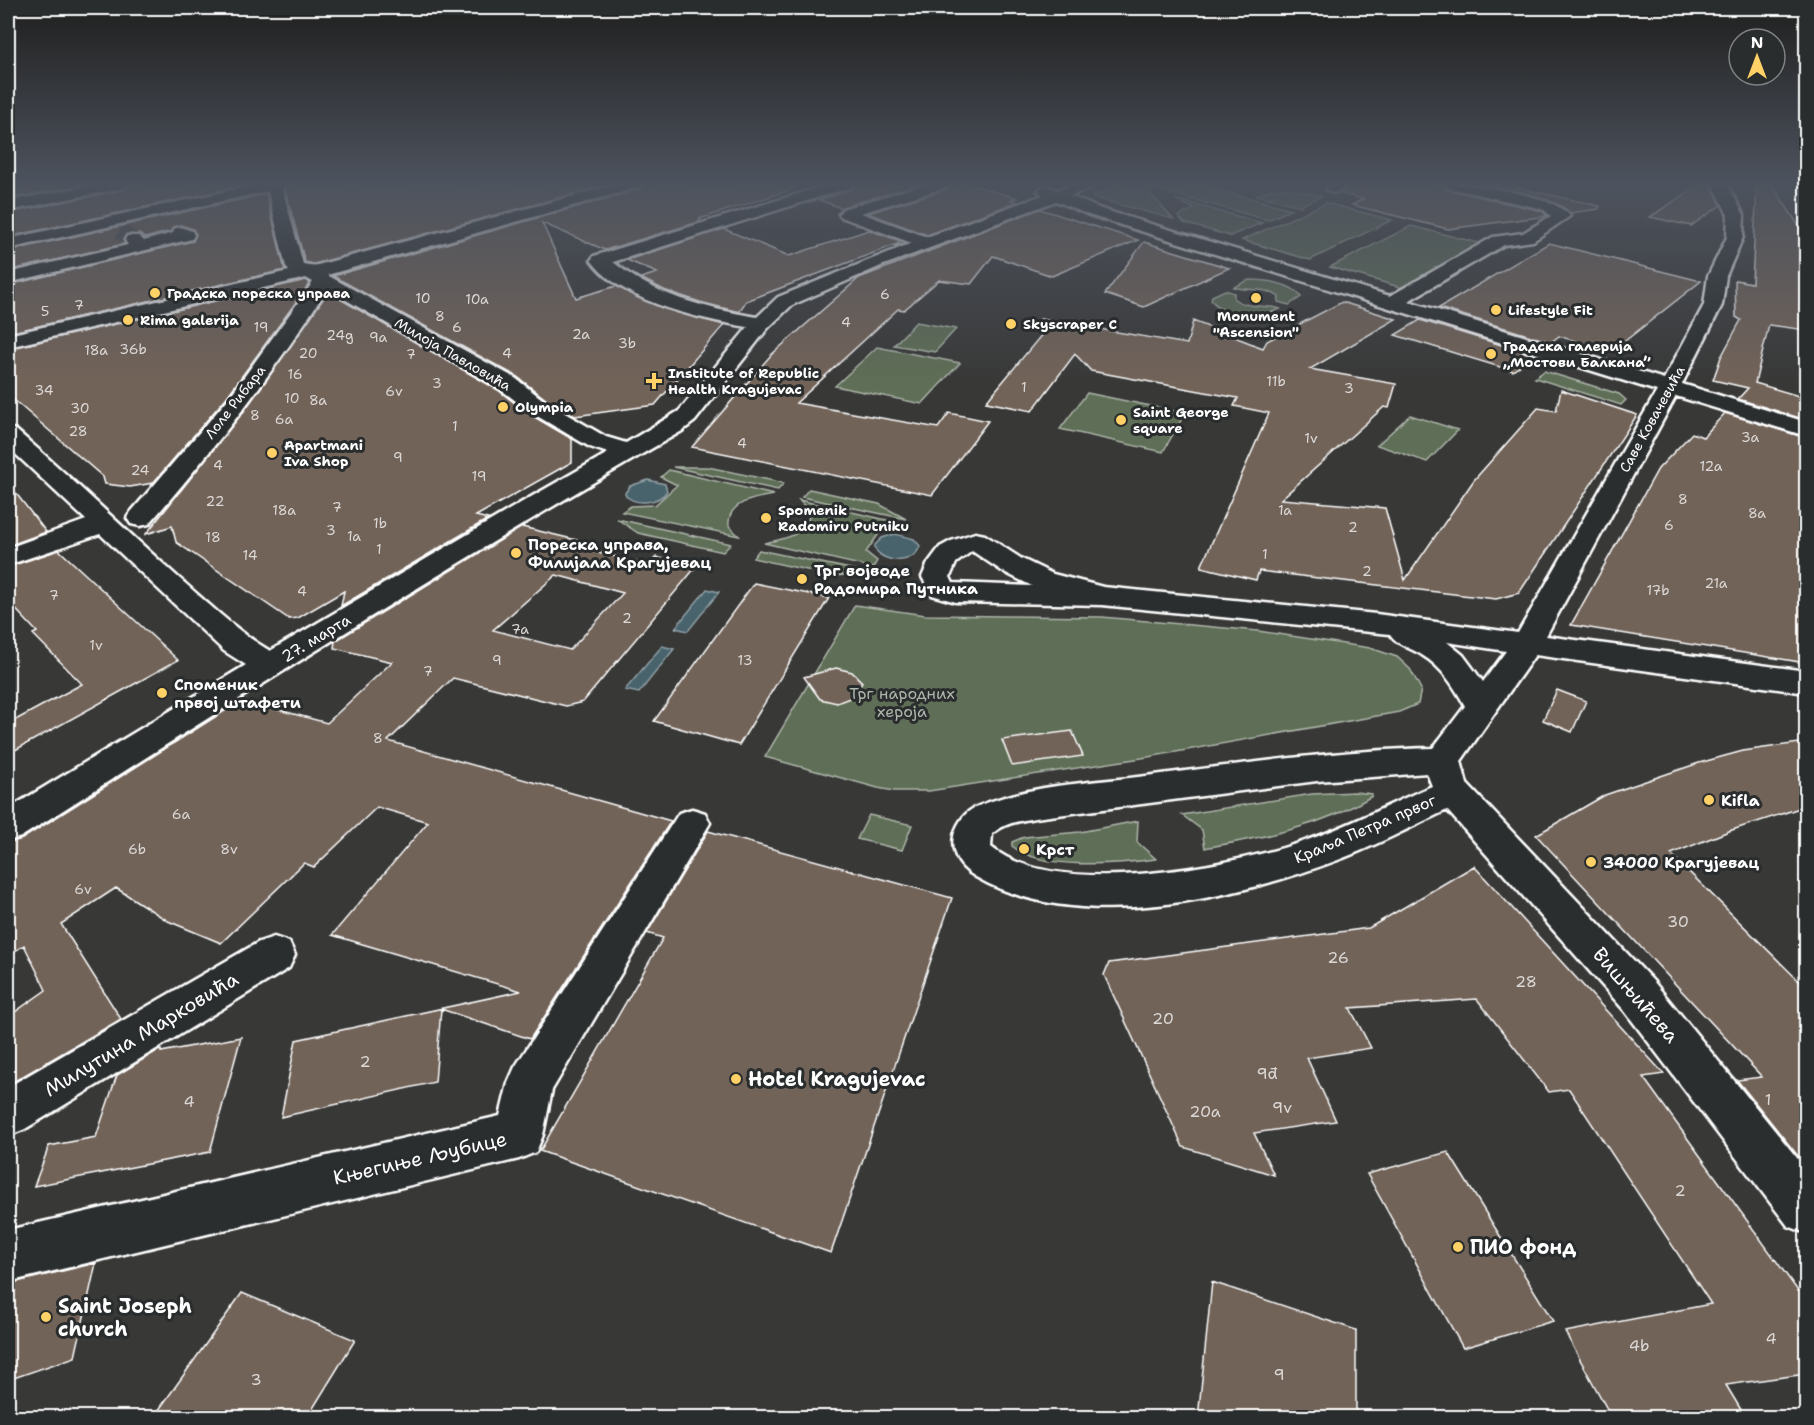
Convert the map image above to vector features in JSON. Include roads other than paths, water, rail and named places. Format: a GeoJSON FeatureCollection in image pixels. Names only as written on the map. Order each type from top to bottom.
{"type":"FeatureCollection","features":[{"type":"Feature","properties":{"kind":"street"},"geometry":{"type":"LineString","coordinates":[[8,278],[114,255],[122,250]]}},
{"type":"Feature","properties":{"kind":"street","name":"Милоја Павловића"},"geometry":{"type":"LineString","coordinates":[[291,250],[295,267],[302,271],[322,273],[507,383],[538,407],[588,436],[628,452]]}},
{"type":"Feature","properties":{"kind":"street"},"geometry":{"type":"LineString","coordinates":[[8,341],[322,273],[401,250]]}},
{"type":"Feature","properties":{"kind":"street"},"geometry":{"type":"LineString","coordinates":[[631,250],[600,260],[626,282],[663,301],[697,312],[761,324]]}},
{"type":"Feature","properties":{"kind":"street","name":"27. марта"},"geometry":{"type":"LineString","coordinates":[[8,827],[523,512],[674,426],[687,416],[761,324],[785,301],[801,292],[904,250]]}},
{"type":"Feature","properties":{"kind":"street"},"geometry":{"type":"LineString","coordinates":[[1222,250],[1806,429]]}},
{"type":"Feature","properties":{"kind":"street"},"geometry":{"type":"LineString","coordinates":[[1393,302],[1482,250]]}},
{"type":"Feature","properties":{"kind":"street","name":"Саве Ковачевића"},"geometry":{"type":"LineString","coordinates":[[1527,644],[1713,305],[1717,276],[1729,250]]}},
{"type":"Feature","properties":{"kind":"street"},"geometry":{"type":"LineString","coordinates":[[74,263],[87,276]]}},
{"type":"Feature","properties":{"kind":"street","name":"Лоле Рибара"},"geometry":{"type":"LineString","coordinates":[[140,519],[253,382],[288,335],[322,273]]}},
{"type":"Feature","properties":{"kind":"street"},"geometry":{"type":"LineString","coordinates":[[8,435],[77,496],[235,644],[270,666]]}},
{"type":"Feature","properties":{"kind":"street"},"geometry":{"type":"LineString","coordinates":[[8,556],[104,523]]}},
{"type":"Feature","properties":{"kind":"street"},"geometry":{"type":"LineString","coordinates":[[1102,596],[1043,580],[1012,566],[975,541],[957,547],[945,555],[936,577],[942,589],[956,593],[1102,596],[1376,623],[1806,682]]}},
{"type":"Feature","properties":{"kind":"street"},"geometry":{"type":"LineString","coordinates":[[1376,623],[1424,642],[1440,652],[1463,672],[1482,708]]}},
{"type":"Feature","properties":{"kind":"street"},"geometry":{"type":"LineString","coordinates":[[1448,776],[1482,708],[1527,644]]}},
{"type":"Feature","properties":{"kind":"street","name":"Краља Петра првог"},"geometry":{"type":"LineString","coordinates":[[1372,763],[1448,776],[1308,856],[1238,874],[1153,888],[1101,891],[1040,886],[992,869],[976,858],[971,845],[973,831],[982,820],[1004,811],[1028,806],[1148,789],[1372,763]]}},
{"type":"Feature","properties":{"kind":"street","name":"Вишњићева"},"geometry":{"type":"LineString","coordinates":[[1448,776],[1639,996],[1806,1208]]}},
{"type":"Feature","properties":{"kind":"street","name":"Књегиње Љубице"},"geometry":{"type":"LineString","coordinates":[[8,1256],[519,1135],[531,1083],[692,823]]}},
{"type":"Feature","properties":{"kind":"street","name":"Милутина Марковића"},"geometry":{"type":"LineString","coordinates":[[8,1113],[274,955]]}},
{"type":"Feature","properties":{"kind":"water"},"geometry":{"type":"Polygon","coordinates":[[[648,480],[665,484],[667,491],[659,498],[648,502],[636,501],[626,496],[625,493],[630,486],[648,480]]]}},
{"type":"Feature","properties":{"kind":"water"},"geometry":{"type":"Polygon","coordinates":[[[895,534],[914,539],[920,546],[912,557],[892,560],[885,558],[875,549],[875,545],[882,538],[895,534]]]}},
{"type":"Feature","properties":{"kind":"water"},"geometry":{"type":"Polygon","coordinates":[[[707,589],[719,592],[688,631],[675,628],[707,589]]]}},
{"type":"Feature","properties":{"kind":"water"},"geometry":{"type":"Polygon","coordinates":[[[662,646],[674,649],[639,693],[625,690],[662,646]]]}},
{"type":"Feature","properties":{"kind":"place","name":"Градска пореска управа"},"geometry":{"type":"Point","coordinates":[155,293]}},
{"type":"Feature","properties":{"kind":"place","name":"Monument \"Ascension\""},"geometry":{"type":"Point","coordinates":[1256,298]}},
{"type":"Feature","properties":{"kind":"place","name":"Lifestyle Fit"},"geometry":{"type":"Point","coordinates":[1496,310]}},
{"type":"Feature","properties":{"kind":"place","name":"Rima galerija"},"geometry":{"type":"Point","coordinates":[128,320]}},
{"type":"Feature","properties":{"kind":"place","name":"Skyscraper C"},"geometry":{"type":"Point","coordinates":[1011,324]}},
{"type":"Feature","properties":{"kind":"place","name":"Градска галерија „Мостови Балкана”"},"geometry":{"type":"Point","coordinates":[1491,354]}},
{"type":"Feature","properties":{"kind":"place","name":"Institute of Republic Health Kragujevac"},"geometry":{"type":"Point","coordinates":[654,381]}},
{"type":"Feature","properties":{"kind":"place","name":"Olympia"},"geometry":{"type":"Point","coordinates":[503,407]}},
{"type":"Feature","properties":{"kind":"place","name":"Saint George square"},"geometry":{"type":"Point","coordinates":[1121,420]}},
{"type":"Feature","properties":{"kind":"place","name":"Apartmani Iva Shop"},"geometry":{"type":"Point","coordinates":[272,453]}},
{"type":"Feature","properties":{"kind":"place","name":"Spomenik Radomiru Putniku"},"geometry":{"type":"Point","coordinates":[766,518]}},
{"type":"Feature","properties":{"kind":"place","name":"Пореска управа, Филијала Крагујевац"},"geometry":{"type":"Point","coordinates":[516,553]}},
{"type":"Feature","properties":{"kind":"place","name":"Трг војводе Радомира Путника"},"geometry":{"type":"Point","coordinates":[802,579]}},
{"type":"Feature","properties":{"kind":"place","name":"Споменик првој штафети"},"geometry":{"type":"Point","coordinates":[162,693]}},
{"type":"Feature","properties":{"kind":"place","name":"Kifla"},"geometry":{"type":"Point","coordinates":[1709,800]}},
{"type":"Feature","properties":{"kind":"place","name":"Крст"},"geometry":{"type":"Point","coordinates":[1024,849]}},
{"type":"Feature","properties":{"kind":"place","name":"34000 Крагујевац"},"geometry":{"type":"Point","coordinates":[1591,862]}},
{"type":"Feature","properties":{"kind":"place","name":"Hotel Kragujevac"},"geometry":{"type":"Point","coordinates":[736,1079]}},
{"type":"Feature","properties":{"kind":"place","name":"ПИО фонд"},"geometry":{"type":"Point","coordinates":[1458,1247]}},
{"type":"Feature","properties":{"kind":"place","name":"Saint Joseph church"},"geometry":{"type":"Point","coordinates":[46,1317]}},
{"type":"Feature","properties":{"kind":"park label","name":"Трг народних хероја"},"geometry":{"type":"Point","coordinates":[902,702]}}]}
